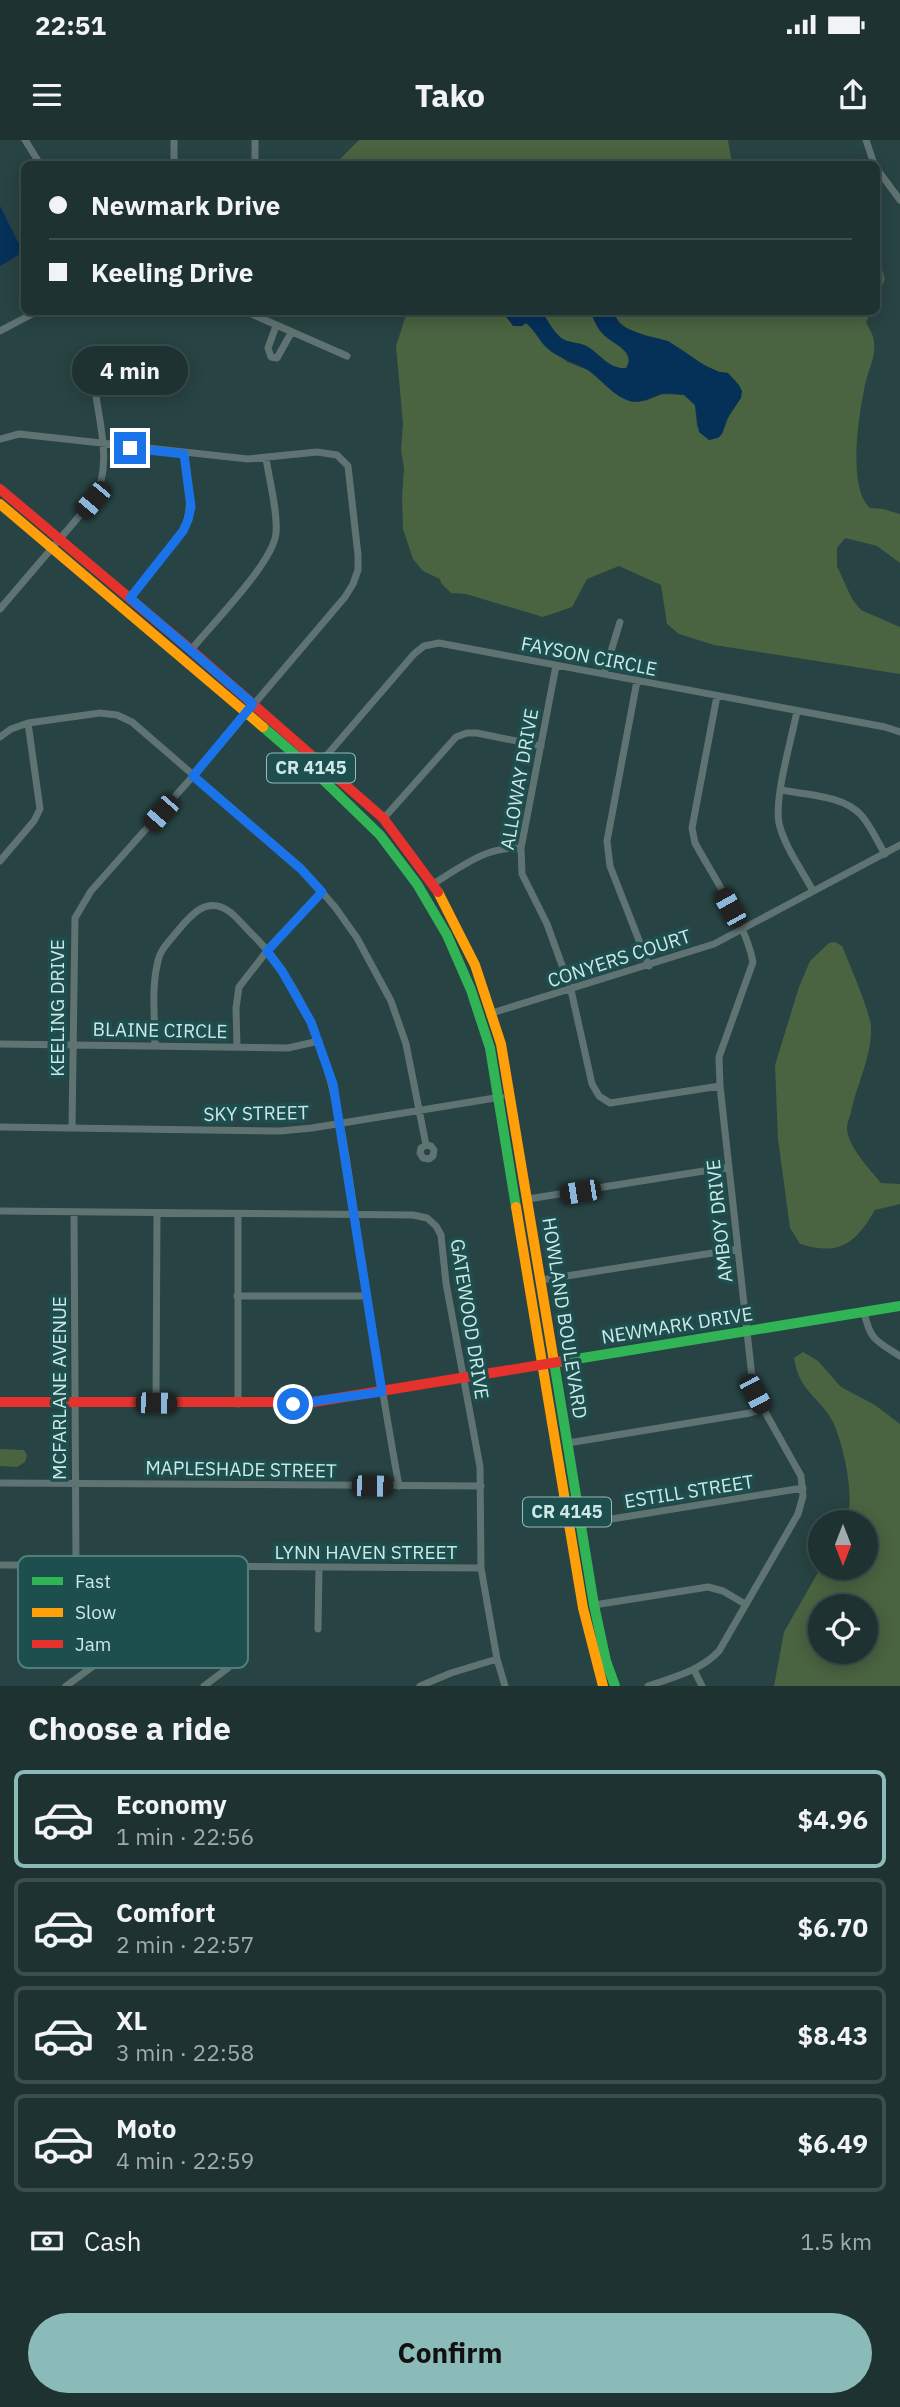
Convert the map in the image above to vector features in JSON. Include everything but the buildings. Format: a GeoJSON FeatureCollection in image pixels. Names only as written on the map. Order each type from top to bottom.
{"type":"FeatureCollection","features":[{"type":"Feature","properties":{"kind":"main road","name":"HOWLAND BOULEVARD"},"geometry":{"type":"LineString","coordinates":[[0,489],[191,650],[383,818],[433,884],[475,965],[492,1013],[511,1096],[594,1605],[606,1661],[615,1686]]}},
{"type":"Feature","properties":{"kind":"main road","name":"HOWLAND BOULEVARD"},"geometry":{"type":"LineString","coordinates":[[0,504],[362,815],[379,833],[422,891],[457,949],[482,1017],[490,1048],[583,1608],[603,1686]]}},
{"type":"Feature","properties":{"kind":"main road"},"geometry":{"type":"LineString","coordinates":[[362,815],[383,818]]}},
{"type":"Feature","properties":{"kind":"main road"},"geometry":{"type":"LineString","coordinates":[[379,833],[395,834]]}},
{"type":"Feature","properties":{"kind":"main road","name":"NEWMARK DRIVE"},"geometry":{"type":"LineString","coordinates":[[0,1402],[314,1402],[900,1306]]}},
{"type":"Feature","properties":{"kind":"street"},"geometry":{"type":"LineString","coordinates":[[37,140],[27,142],[38,161]]}},
{"type":"Feature","properties":{"kind":"street"},"geometry":{"type":"LineString","coordinates":[[174,140],[174,161]]}},
{"type":"Feature","properties":{"kind":"street"},"geometry":{"type":"LineString","coordinates":[[255,140],[256,161]]}},
{"type":"Feature","properties":{"kind":"street"},"geometry":{"type":"LineString","coordinates":[[866,140],[874,161]]}},
{"type":"Feature","properties":{"kind":"street"},"geometry":{"type":"LineString","coordinates":[[880,172],[900,200]]}},
{"type":"Feature","properties":{"kind":"street"},"geometry":{"type":"LineString","coordinates":[[0,331],[30,315]]}},
{"type":"Feature","properties":{"kind":"street"},"geometry":{"type":"LineString","coordinates":[[258,315],[291,333],[347,356]]}},
{"type":"Feature","properties":{"kind":"street"},"geometry":{"type":"LineString","coordinates":[[276,326],[268,348],[271,357],[278,358],[291,333]]}},
{"type":"Feature","properties":{"kind":"street"},"geometry":{"type":"LineString","coordinates":[[0,610],[101,487],[104,475],[103,445],[96,396]]}},
{"type":"Feature","properties":{"kind":"street","name":"KEELING DRIVE"},"geometry":{"type":"LineString","coordinates":[[0,439],[19,434],[248,459],[329,452],[344,460],[351,481],[358,570],[354,584],[193,776],[91,891],[75,918],[72,1128]]}},
{"type":"Feature","properties":{"kind":"street"},"geometry":{"type":"LineString","coordinates":[[130,598],[183,531],[188,520],[191,507],[184,454]]}},
{"type":"Feature","properties":{"kind":"street"},"geometry":{"type":"LineString","coordinates":[[191,650],[263,564],[273,546],[276,532],[266,457]]}},
{"type":"Feature","properties":{"kind":"street"},"geometry":{"type":"LineString","coordinates":[[604,674],[621,622]]}},
{"type":"Feature","properties":{"kind":"street","name":"FAYSON CIRCLE"},"geometry":{"type":"LineString","coordinates":[[321,762],[414,654],[424,646],[439,643],[900,732]]}},
{"type":"Feature","properties":{"kind":"street","name":"ALLOWAY DRIVE"},"geometry":{"type":"LineString","coordinates":[[556,666],[522,848],[522,874],[547,924],[571,990],[592,1084],[598,1096],[610,1102],[720,1086]]}},
{"type":"Feature","properties":{"kind":"street"},"geometry":{"type":"LineString","coordinates":[[637,681],[607,842],[610,866],[649,966]]}},
{"type":"Feature","properties":{"kind":"street","name":"AMBOY DRIVE"},"geometry":{"type":"LineString","coordinates":[[717,696],[692,828],[695,843],[751,948],[753,961],[719,1056],[720,1086],[755,1394],[798,1468],[803,1488]]}},
{"type":"Feature","properties":{"kind":"street"},"geometry":{"type":"LineString","coordinates":[[797,711],[781,790],[779,823],[813,891]]}},
{"type":"Feature","properties":{"kind":"street"},"geometry":{"type":"LineString","coordinates":[[0,737],[10,729],[28,723],[100,713],[117,715],[132,722],[301,869],[357,938],[391,1001],[406,1044],[426,1145]]}},
{"type":"Feature","properties":{"kind":"street"},"geometry":{"type":"LineString","coordinates":[[0,861],[34,821],[40,809],[28,723]]}},
{"type":"Feature","properties":{"kind":"street"},"geometry":{"type":"LineString","coordinates":[[383,818],[456,737],[477,733],[541,746]]}},
{"type":"Feature","properties":{"kind":"street"},"geometry":{"type":"LineString","coordinates":[[781,790],[834,800],[855,809],[863,817],[885,853]]}},
{"type":"Feature","properties":{"kind":"street","name":"CONYERS COURT"},"geometry":{"type":"LineString","coordinates":[[492,1013],[703,948],[742,930],[900,845]]}},
{"type":"Feature","properties":{"kind":"street"},"geometry":{"type":"LineString","coordinates":[[433,884],[488,851],[522,848]]}},
{"type":"Feature","properties":{"kind":"street"},"geometry":{"type":"LineString","coordinates":[[237,1047],[236,1008],[239,987],[267,951],[322,892]]}},
{"type":"Feature","properties":{"kind":"street"},"geometry":{"type":"LineString","coordinates":[[155,1046],[155,976],[160,952],[198,909],[209,905],[220,906],[231,913],[267,951],[297,996],[319,1041],[333,1084],[399,1486]]}},
{"type":"Feature","properties":{"kind":"street","name":"BLAINE CIRCLE"},"geometry":{"type":"LineString","coordinates":[[0,1044],[288,1048],[319,1041]]}},
{"type":"Feature","properties":{"kind":"street","name":"SKY STREET"},"geometry":{"type":"LineString","coordinates":[[0,1127],[280,1131],[511,1096]]}},
{"type":"Feature","properties":{"kind":"street"},"geometry":{"type":"LineString","coordinates":[[528,1199],[729,1167]]}},
{"type":"Feature","properties":{"kind":"street","name":"GATEWOOD DRIVE"},"geometry":{"type":"LineString","coordinates":[[0,1211],[413,1215],[427,1218],[436,1226],[441,1235],[480,1467],[481,1568],[498,1659],[506,1686]]}},
{"type":"Feature","properties":{"kind":"street","name":"MCFARLANE AVENUE"},"geometry":{"type":"LineString","coordinates":[[74,1212],[76,1556]]}},
{"type":"Feature","properties":{"kind":"street"},"geometry":{"type":"LineString","coordinates":[[156,1403],[157,1213]]}},
{"type":"Feature","properties":{"kind":"street"},"geometry":{"type":"LineString","coordinates":[[238,1214],[238,1404]]}},
{"type":"Feature","properties":{"kind":"street"},"geometry":{"type":"LineString","coordinates":[[541,1280],[738,1249]]}},
{"type":"Feature","properties":{"kind":"street"},"geometry":{"type":"LineString","coordinates":[[237,1296],[367,1296]]}},
{"type":"Feature","properties":{"kind":"street"},"geometry":{"type":"LineString","coordinates":[[864,1312],[869,1333],[874,1341],[900,1356]]}},
{"type":"Feature","properties":{"kind":"street"},"geometry":{"type":"LineString","coordinates":[[568,1443],[763,1409]]}},
{"type":"Feature","properties":{"kind":"street","name":"MAPLESHADE STREET"},"geometry":{"type":"LineString","coordinates":[[0,1483],[481,1486]]}},
{"type":"Feature","properties":{"kind":"street"},"geometry":{"type":"LineString","coordinates":[[648,1686],[694,1670],[719,1651],[798,1514],[803,1488]]}},
{"type":"Feature","properties":{"kind":"street","name":"ESTILL STREET"},"geometry":{"type":"LineString","coordinates":[[581,1524],[803,1488]]}},
{"type":"Feature","properties":{"kind":"street","name":"LYNN HAVEN STREET"},"geometry":{"type":"LineString","coordinates":[[0,1565],[18,1565]]}},
{"type":"Feature","properties":{"kind":"street","name":"LYNN HAVEN STREET"},"geometry":{"type":"LineString","coordinates":[[248,1567],[481,1568]]}},
{"type":"Feature","properties":{"kind":"street"},"geometry":{"type":"LineString","coordinates":[[318,1629],[319,1567]]}},
{"type":"Feature","properties":{"kind":"street"},"geometry":{"type":"LineString","coordinates":[[594,1605],[708,1587],[723,1591],[746,1604]]}},
{"type":"Feature","properties":{"kind":"street"},"geometry":{"type":"LineString","coordinates":[[420,1686],[451,1673],[498,1659]]}},
{"type":"Feature","properties":{"kind":"street"},"geometry":{"type":"LineString","coordinates":[[66,1686],[91,1668]]}},
{"type":"Feature","properties":{"kind":"street"},"geometry":{"type":"LineString","coordinates":[[204,1686],[228,1668]]}},
{"type":"Feature","properties":{"kind":"street"},"geometry":{"type":"LineString","coordinates":[[694,1670],[702,1686]]}},
{"type":"Feature","properties":{"kind":"green space"},"geometry":{"type":"Polygon","coordinates":[[[359,140],[728,140],[731,158],[734,161],[338,161],[359,140]]]}},
{"type":"Feature","properties":{"kind":"green space"},"geometry":{"type":"Polygon","coordinates":[[[880,263],[885,279],[880,291],[880,263]]]}},
{"type":"Feature","properties":{"kind":"green space"},"geometry":{"type":"Polygon","coordinates":[[[406,315],[505,315],[513,325],[526,323],[567,362],[588,370],[632,402],[645,401],[662,394],[684,395],[695,405],[697,427],[722,434],[731,411],[728,373],[703,364],[664,340],[627,328],[615,315],[870,315],[866,322],[873,337],[874,353],[860,414],[857,468],[863,498],[870,508],[900,514],[900,563],[877,546],[845,538],[837,548],[837,566],[852,599],[861,610],[900,627],[900,674],[714,645],[679,634],[667,624],[661,585],[619,566],[587,579],[572,607],[543,617],[466,594],[451,593],[440,579],[423,571],[413,559],[403,529],[403,424],[396,346],[406,315]]]}},
{"type":"Feature","properties":{"kind":"green space"},"geometry":{"type":"Polygon","coordinates":[[[544,315],[592,315],[602,333],[629,356],[627,368],[616,367],[588,347],[562,338],[544,315]]]}},
{"type":"Feature","properties":{"kind":"green space"},"geometry":{"type":"Polygon","coordinates":[[[835,942],[842,946],[871,1027],[867,1059],[847,1124],[848,1135],[860,1157],[881,1183],[900,1184],[900,1204],[875,1210],[853,1239],[826,1249],[800,1244],[790,1228],[778,1139],[775,1065],[799,987],[810,961],[829,943],[835,942]]]}},
{"type":"Feature","properties":{"kind":"green space"},"geometry":{"type":"Polygon","coordinates":[[[803,1352],[818,1361],[841,1387],[875,1405],[900,1424],[900,1686],[774,1686],[784,1632],[814,1580],[878,1580],[878,1510],[848,1510],[849,1487],[837,1432],[828,1413],[800,1379],[794,1358],[803,1352]]]}},
{"type":"Feature","properties":{"kind":"green space"},"geometry":{"type":"Polygon","coordinates":[[[0,1449],[24,1450],[27,1455],[25,1462],[17,1467],[0,1466],[0,1449]]]}},
{"type":"Feature","properties":{"kind":"water"},"geometry":{"type":"Polygon","coordinates":[[[0,206],[20,246],[20,254],[0,266],[0,206]]]}},
{"type":"Feature","properties":{"kind":"water"},"geometry":{"type":"Polygon","coordinates":[[[505,315],[544,315],[562,338],[588,347],[615,367],[626,368],[626,353],[602,333],[592,315],[615,315],[626,328],[668,341],[704,365],[728,373],[739,385],[741,398],[727,419],[722,434],[709,440],[699,432],[695,405],[684,395],[665,393],[639,402],[624,399],[586,369],[552,352],[526,323],[513,326],[505,315]]]}},
{"type":"Feature","properties":{"kind":"traffic: fast"},"geometry":{"type":"LineString","coordinates":[[263,727],[314,771],[380,835],[417,884],[447,935],[471,990],[490,1048],[516,1207]]}},
{"type":"Feature","properties":{"kind":"traffic: fast"},"geometry":{"type":"LineString","coordinates":[[558,1362],[900,1306]]}},
{"type":"Feature","properties":{"kind":"traffic: fast"},"geometry":{"type":"LineString","coordinates":[[554,1362],[594,1605],[606,1661],[615,1686]]}},
{"type":"Feature","properties":{"kind":"traffic: slow"},"geometry":{"type":"LineString","coordinates":[[0,504],[263,727]]}},
{"type":"Feature","properties":{"kind":"traffic: slow"},"geometry":{"type":"LineString","coordinates":[[438,892],[475,965],[501,1044],[554,1362]]}},
{"type":"Feature","properties":{"kind":"traffic: slow"},"geometry":{"type":"LineString","coordinates":[[516,1207],[583,1608],[603,1686]]}},
{"type":"Feature","properties":{"kind":"traffic: jam"},"geometry":{"type":"LineString","coordinates":[[0,489],[191,650],[383,818],[438,892]]}},
{"type":"Feature","properties":{"kind":"traffic: jam"},"geometry":{"type":"LineString","coordinates":[[0,1402],[314,1402],[558,1362]]}},
{"type":"Feature","properties":{"kind":"route"},"geometry":{"type":"LineString","coordinates":[[130,448],[184,454],[191,507],[183,531],[130,598],[253,704],[193,776],[301,869],[322,892],[267,951],[282,971],[311,1022],[333,1084],[382,1392],[293,1404]]}}]}
